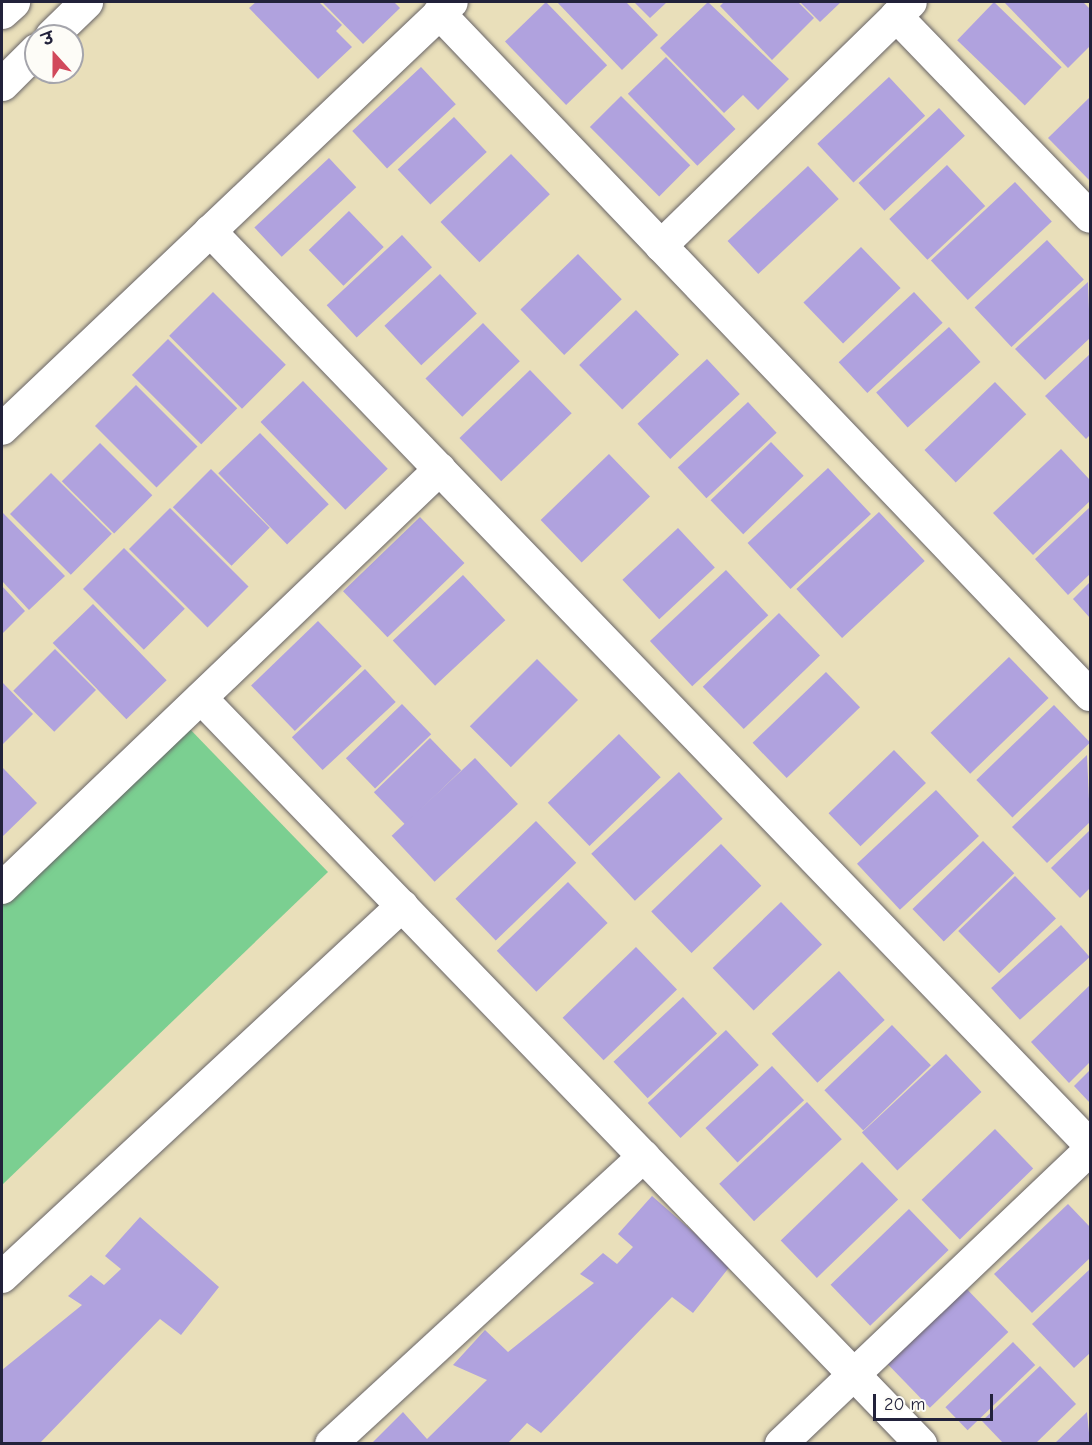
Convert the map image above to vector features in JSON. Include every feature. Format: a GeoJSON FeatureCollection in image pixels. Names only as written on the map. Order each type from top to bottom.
{"type":"FeatureCollection","features":[{"type":"Feature","properties":{"kind":"street"},"geometry":{"type":"LineString","coordinates":[[2,12],[13,2]]}},
{"type":"Feature","properties":{"kind":"street"},"geometry":{"type":"LineString","coordinates":[[63,24],[86,2]]}},
{"type":"Feature","properties":{"kind":"street"},"geometry":{"type":"LineString","coordinates":[[2,429],[445,8],[661,246],[1090,695]]}},
{"type":"Feature","properties":{"kind":"street"},"geometry":{"type":"LineString","coordinates":[[661,246],[903,9],[1090,217]]}},
{"type":"Feature","properties":{"kind":"street"},"geometry":{"type":"LineString","coordinates":[[2,84],[24,62]]}},
{"type":"Feature","properties":{"kind":"street"},"geometry":{"type":"LineString","coordinates":[[210,231],[1090,1145]]}},
{"type":"Feature","properties":{"kind":"street"},"geometry":{"type":"LineString","coordinates":[[2,888],[440,469]]}},
{"type":"Feature","properties":{"kind":"street"},"geometry":{"type":"LineString","coordinates":[[201,698],[921,1443]]}},
{"type":"Feature","properties":{"kind":"street"},"geometry":{"type":"LineString","coordinates":[[2,1277],[402,906]]}},
{"type":"Feature","properties":{"kind":"street"},"geometry":{"type":"LineString","coordinates":[[781,1443],[1090,1150]]}},
{"type":"Feature","properties":{"kind":"street"},"geometry":{"type":"LineString","coordinates":[[331,1443],[644,1156]]}},
{"type":"Feature","properties":{"kind":"green space"},"geometry":{"type":"Polygon","coordinates":[[[186,725],[328,872],[2,1185],[2,901],[186,725]]]}},
{"type":"Feature","properties":{"kind":"building"},"geometry":{"type":"Polygon","coordinates":[[[256,2],[319,2],[342,25],[336,31],[352,47],[318,79],[249,8],[256,2]]]}},
{"type":"Feature","properties":{"kind":"building"},"geometry":{"type":"Polygon","coordinates":[[[322,2],[394,2],[400,8],[363,44],[322,2]]]}},
{"type":"Feature","properties":{"kind":"building"},"geometry":{"type":"Polygon","coordinates":[[[546,2],[607,65],[566,105],[505,42],[546,2]]]}},
{"type":"Feature","properties":{"kind":"building"},"geometry":{"type":"Polygon","coordinates":[[[557,2],[626,2],[658,35],[622,70],[557,2]]]}},
{"type":"Feature","properties":{"kind":"building"},"geometry":{"type":"Polygon","coordinates":[[[634,2],[667,2],[650,18],[634,2]]]}},
{"type":"Feature","properties":{"kind":"building"},"geometry":{"type":"Polygon","coordinates":[[[708,2],[789,79],[758,110],[743,95],[724,113],[660,48],[708,2]]]}},
{"type":"Feature","properties":{"kind":"building"},"geometry":{"type":"Polygon","coordinates":[[[724,2],[798,2],[814,18],[772,60],[720,6],[724,2]]]}},
{"type":"Feature","properties":{"kind":"building"},"geometry":{"type":"Polygon","coordinates":[[[800,2],[841,2],[820,22],[800,2]]]}},
{"type":"Feature","properties":{"kind":"building"},"geometry":{"type":"Polygon","coordinates":[[[994,2],[1062,67],[1025,105],[957,40],[994,2]]]}},
{"type":"Feature","properties":{"kind":"building"},"geometry":{"type":"Polygon","coordinates":[[[1004,2],[1083,2],[1090,9],[1090,46],[1068,68],[1004,2]]]}},
{"type":"Feature","properties":{"kind":"building"},"geometry":{"type":"Polygon","coordinates":[[[666,57],[735,129],[697,166],[628,94],[666,57]]]}},
{"type":"Feature","properties":{"kind":"building"},"geometry":{"type":"Polygon","coordinates":[[[421,67],[456,104],[387,168],[352,131],[421,67]]]}},
{"type":"Feature","properties":{"kind":"building"},"geometry":{"type":"Polygon","coordinates":[[[889,77],[925,116],[853,183],[817,144],[889,77]]]}},
{"type":"Feature","properties":{"kind":"building"},"geometry":{"type":"Polygon","coordinates":[[[621,96],[690,165],[659,196],[590,127],[621,96]]]}},
{"type":"Feature","properties":{"kind":"building"},"geometry":{"type":"Polygon","coordinates":[[[1090,97],[1090,181],[1048,138],[1090,97]]]}},
{"type":"Feature","properties":{"kind":"building"},"geometry":{"type":"Polygon","coordinates":[[[939,108],[965,136],[884,211],[859,183],[939,108]]]}},
{"type":"Feature","properties":{"kind":"building"},"geometry":{"type":"Polygon","coordinates":[[[454,117],[487,152],[430,205],[398,170],[454,117]]]}},
{"type":"Feature","properties":{"kind":"building"},"geometry":{"type":"Polygon","coordinates":[[[511,154],[550,194],[479,262],[441,222],[511,154]]]}},
{"type":"Feature","properties":{"kind":"building"},"geometry":{"type":"Polygon","coordinates":[[[329,158],[356,187],[282,257],[254,228],[329,158]]]}},
{"type":"Feature","properties":{"kind":"building"},"geometry":{"type":"Polygon","coordinates":[[[947,165],[985,206],[927,260],[889,219],[947,165]]]}},
{"type":"Feature","properties":{"kind":"building"},"geometry":{"type":"Polygon","coordinates":[[[808,166],[839,199],[758,274],[728,241],[808,166]]]}},
{"type":"Feature","properties":{"kind":"building"},"geometry":{"type":"Polygon","coordinates":[[[1015,182],[1052,221],[968,300],[931,260],[1015,182]]]}},
{"type":"Feature","properties":{"kind":"building"},"geometry":{"type":"Polygon","coordinates":[[[349,211],[384,247],[343,286],[309,250],[349,211]]]}},
{"type":"Feature","properties":{"kind":"building"},"geometry":{"type":"Polygon","coordinates":[[[402,235],[432,267],[357,337],[327,305],[402,235]]]}},
{"type":"Feature","properties":{"kind":"building"},"geometry":{"type":"Polygon","coordinates":[[[1047,240],[1084,279],[1011,347],[975,308],[1047,240]]]}},
{"type":"Feature","properties":{"kind":"building"},"geometry":{"type":"Polygon","coordinates":[[[861,247],[901,288],[843,344],[803,303],[861,247]]]}},
{"type":"Feature","properties":{"kind":"building"},"geometry":{"type":"Polygon","coordinates":[[[578,254],[622,299],[564,355],[520,310],[578,254]]]}},
{"type":"Feature","properties":{"kind":"building"},"geometry":{"type":"Polygon","coordinates":[[[440,274],[477,313],[421,365],[384,326],[440,274]]]}},
{"type":"Feature","properties":{"kind":"building"},"geometry":{"type":"Polygon","coordinates":[[[1088,282],[1090,338],[1045,380],[1015,349],[1088,282]]]}},
{"type":"Feature","properties":{"kind":"building"},"geometry":{"type":"Polygon","coordinates":[[[213,292],[286,365],[242,409],[169,336],[213,292]]]}},
{"type":"Feature","properties":{"kind":"building"},"geometry":{"type":"Polygon","coordinates":[[[914,292],[943,323],[867,393],[839,362],[914,292]]]}},
{"type":"Feature","properties":{"kind":"building"},"geometry":{"type":"Polygon","coordinates":[[[636,310],[679,355],[622,409],[579,365],[636,310]]]}},
{"type":"Feature","properties":{"kind":"building"},"geometry":{"type":"Polygon","coordinates":[[[483,323],[520,361],[462,417],[425,379],[483,323]]]}},
{"type":"Feature","properties":{"kind":"building"},"geometry":{"type":"Polygon","coordinates":[[[949,327],[980,362],[908,428],[876,393],[949,327]]]}},
{"type":"Feature","properties":{"kind":"building"},"geometry":{"type":"Polygon","coordinates":[[[168,339],[237,408],[201,444],[132,375],[168,339]]]}},
{"type":"Feature","properties":{"kind":"building"},"geometry":{"type":"Polygon","coordinates":[[[1090,354],[1090,435],[1086,439],[1045,396],[1090,354]]]}},
{"type":"Feature","properties":{"kind":"building"},"geometry":{"type":"Polygon","coordinates":[[[707,359],[740,394],[670,459],[638,424],[707,359]]]}},
{"type":"Feature","properties":{"kind":"building"},"geometry":{"type":"Polygon","coordinates":[[[530,370],[572,413],[501,481],[460,438],[530,370]]]}},
{"type":"Feature","properties":{"kind":"building"},"geometry":{"type":"Polygon","coordinates":[[[303,381],[388,469],[345,510],[261,422],[303,381]]]}},
{"type":"Feature","properties":{"kind":"building"},"geometry":{"type":"Polygon","coordinates":[[[995,382],[1026,414],[956,482],[925,450],[995,382]]]}},
{"type":"Feature","properties":{"kind":"building"},"geometry":{"type":"Polygon","coordinates":[[[136,385],[198,447],[157,488],[95,426],[136,385]]]}},
{"type":"Feature","properties":{"kind":"building"},"geometry":{"type":"Polygon","coordinates":[[[748,402],[777,433],[706,498],[678,467],[748,402]]]}},
{"type":"Feature","properties":{"kind":"building"},"geometry":{"type":"Polygon","coordinates":[[[260,433],[329,504],[287,545],[218,473],[260,433]]]}},
{"type":"Feature","properties":{"kind":"building"},"geometry":{"type":"Polygon","coordinates":[[[771,442],[804,476],[743,534],[711,500],[771,442]]]}},
{"type":"Feature","properties":{"kind":"building"},"geometry":{"type":"Polygon","coordinates":[[[100,443],[152,495],[114,534],[62,481],[100,443]]]}},
{"type":"Feature","properties":{"kind":"building"},"geometry":{"type":"Polygon","coordinates":[[[1061,449],[1090,480],[1090,501],[1033,555],[993,513],[1061,449]]]}},
{"type":"Feature","properties":{"kind":"building"},"geometry":{"type":"Polygon","coordinates":[[[609,454],[650,496],[582,562],[541,520],[609,454]]]}},
{"type":"Feature","properties":{"kind":"building"},"geometry":{"type":"Polygon","coordinates":[[[828,468],[871,514],[791,589],[748,543],[828,468]]]}},
{"type":"Feature","properties":{"kind":"building"},"geometry":{"type":"Polygon","coordinates":[[[211,469],[270,528],[232,566],[173,507],[211,469]]]}},
{"type":"Feature","properties":{"kind":"building"},"geometry":{"type":"Polygon","coordinates":[[[51,473],[112,534],[71,575],[10,514],[51,473]]]}},
{"type":"Feature","properties":{"kind":"building"},"geometry":{"type":"Polygon","coordinates":[[[1090,507],[1090,574],[1068,595],[1035,559],[1090,507]]]}},
{"type":"Feature","properties":{"kind":"building"},"geometry":{"type":"Polygon","coordinates":[[[170,508],[248,586],[207,628],[129,549],[170,508]]]}},
{"type":"Feature","properties":{"kind":"building"},"geometry":{"type":"Polygon","coordinates":[[[2,512],[65,576],[29,610],[2,581],[2,512]]]}},
{"type":"Feature","properties":{"kind":"building"},"geometry":{"type":"Polygon","coordinates":[[[879,512],[925,561],[842,638],[796,589],[879,512]]]}},
{"type":"Feature","properties":{"kind":"building"},"geometry":{"type":"Polygon","coordinates":[[[420,517],[464,563],[387,637],[343,591],[420,517]]]}},
{"type":"Feature","properties":{"kind":"building"},"geometry":{"type":"Polygon","coordinates":[[[678,528],[715,567],[659,619],[622,580],[678,528]]]}},
{"type":"Feature","properties":{"kind":"building"},"geometry":{"type":"Polygon","coordinates":[[[124,548],[185,609],[144,650],[83,589],[124,548]]]}},
{"type":"Feature","properties":{"kind":"building"},"geometry":{"type":"Polygon","coordinates":[[[726,570],[768,615],[692,686],[650,641],[726,570]]]}},
{"type":"Feature","properties":{"kind":"building"},"geometry":{"type":"Polygon","coordinates":[[[463,575],[505,620],[435,686],[393,640],[463,575]]]}},
{"type":"Feature","properties":{"kind":"building"},"geometry":{"type":"Polygon","coordinates":[[[1090,582],[1090,618],[1073,599],[1090,582]]]}},
{"type":"Feature","properties":{"kind":"building"},"geometry":{"type":"Polygon","coordinates":[[[2,586],[25,611],[2,634],[2,586]]]}},
{"type":"Feature","properties":{"kind":"building"},"geometry":{"type":"Polygon","coordinates":[[[93,604],[167,680],[126,719],[53,643],[93,604]]]}},
{"type":"Feature","properties":{"kind":"building"},"geometry":{"type":"Polygon","coordinates":[[[779,613],[820,655],[744,729],[703,687],[779,613]]]}},
{"type":"Feature","properties":{"kind":"building"},"geometry":{"type":"Polygon","coordinates":[[[318,621],[362,666],[295,731],[251,686],[318,621]]]}},
{"type":"Feature","properties":{"kind":"building"},"geometry":{"type":"Polygon","coordinates":[[[55,649],[96,690],[54,732],[13,691],[55,649]]]}},
{"type":"Feature","properties":{"kind":"building"},"geometry":{"type":"Polygon","coordinates":[[[1009,657],[1049,698],[970,774],[931,733],[1009,657]]]}},
{"type":"Feature","properties":{"kind":"building"},"geometry":{"type":"Polygon","coordinates":[[[537,659],[578,700],[511,767],[470,726],[537,659]]]}},
{"type":"Feature","properties":{"kind":"building"},"geometry":{"type":"Polygon","coordinates":[[[365,669],[396,702],[323,770],[292,737],[365,669]]]}},
{"type":"Feature","properties":{"kind":"building"},"geometry":{"type":"Polygon","coordinates":[[[826,672],[860,707],[787,778],[753,743],[826,672]]]}},
{"type":"Feature","properties":{"kind":"building"},"geometry":{"type":"Polygon","coordinates":[[[2,682],[33,714],[2,745],[2,682]]]}},
{"type":"Feature","properties":{"kind":"building"},"geometry":{"type":"Polygon","coordinates":[[[402,704],[431,734],[375,788],[346,758],[402,704]]]}},
{"type":"Feature","properties":{"kind":"building"},"geometry":{"type":"Polygon","coordinates":[[[1054,705],[1090,743],[1012,817],[976,780],[1054,705]]]}},
{"type":"Feature","properties":{"kind":"building"},"geometry":{"type":"Polygon","coordinates":[[[619,734],[661,777],[589,846],[548,803],[619,734]]]}},
{"type":"Feature","properties":{"kind":"building"},"geometry":{"type":"Polygon","coordinates":[[[430,738],[461,770],[405,825],[374,792],[430,738]]]}},
{"type":"Feature","properties":{"kind":"building"},"geometry":{"type":"Polygon","coordinates":[[[894,750],[926,783],[860,846],[829,813],[894,750]]]}},
{"type":"Feature","properties":{"kind":"building"},"geometry":{"type":"Polygon","coordinates":[[[1087,755],[1090,822],[1047,863],[1012,827],[1087,755]]]}},
{"type":"Feature","properties":{"kind":"building"},"geometry":{"type":"Polygon","coordinates":[[[475,758],[518,804],[435,882],[392,836],[475,758]]]}},
{"type":"Feature","properties":{"kind":"building"},"geometry":{"type":"Polygon","coordinates":[[[2,767],[37,803],[2,837],[2,767]]]}},
{"type":"Feature","properties":{"kind":"building"},"geometry":{"type":"Polygon","coordinates":[[[679,772],[723,819],[635,901],[591,854],[679,772]]]}},
{"type":"Feature","properties":{"kind":"building"},"geometry":{"type":"Polygon","coordinates":[[[936,790],[979,836],[900,910],[857,864],[936,790]]]}},
{"type":"Feature","properties":{"kind":"building"},"geometry":{"type":"Polygon","coordinates":[[[536,821],[576,863],[496,941],[455,899],[536,821]]]}},
{"type":"Feature","properties":{"kind":"building"},"geometry":{"type":"Polygon","coordinates":[[[1090,830],[1090,888],[1080,898],[1051,868],[1090,830]]]}},
{"type":"Feature","properties":{"kind":"building"},"geometry":{"type":"Polygon","coordinates":[[[983,841],[1014,873],[944,941],[913,909],[983,841]]]}},
{"type":"Feature","properties":{"kind":"building"},"geometry":{"type":"Polygon","coordinates":[[[721,844],[761,886],[692,953],[651,911],[721,844]]]}},
{"type":"Feature","properties":{"kind":"building"},"geometry":{"type":"Polygon","coordinates":[[[1015,876],[1056,918],[999,973],[958,931],[1015,876]]]}},
{"type":"Feature","properties":{"kind":"building"},"geometry":{"type":"Polygon","coordinates":[[[568,882],[608,923],[536,992],[497,951],[568,882]]]}},
{"type":"Feature","properties":{"kind":"building"},"geometry":{"type":"Polygon","coordinates":[[[781,902],[822,944],[754,1010],[713,968],[781,902]]]}},
{"type":"Feature","properties":{"kind":"building"},"geometry":{"type":"Polygon","coordinates":[[[1061,925],[1090,957],[1020,1020],[991,988],[1061,925]]]}},
{"type":"Feature","properties":{"kind":"building"},"geometry":{"type":"Polygon","coordinates":[[[636,947],[677,989],[604,1060],[563,1018],[636,947]]]}},
{"type":"Feature","properties":{"kind":"building"},"geometry":{"type":"Polygon","coordinates":[[[839,971],[885,1020],[817,1083],[772,1034],[839,971]]]}},
{"type":"Feature","properties":{"kind":"building"},"geometry":{"type":"Polygon","coordinates":[[[1090,985],[1090,1062],[1069,1083],[1031,1042],[1090,985]]]}},
{"type":"Feature","properties":{"kind":"building"},"geometry":{"type":"Polygon","coordinates":[[[683,997],[717,1034],[648,1098],[614,1062],[683,997]]]}},
{"type":"Feature","properties":{"kind":"building"},"geometry":{"type":"Polygon","coordinates":[[[892,1025],[931,1065],[863,1131],[824,1090],[892,1025]]]}},
{"type":"Feature","properties":{"kind":"building"},"geometry":{"type":"Polygon","coordinates":[[[726,1030],[759,1065],[680,1138],[648,1103],[726,1030]]]}},
{"type":"Feature","properties":{"kind":"building"},"geometry":{"type":"Polygon","coordinates":[[[946,1054],[981,1092],[897,1170],[862,1132],[946,1054]]]}},
{"type":"Feature","properties":{"kind":"building"},"geometry":{"type":"Polygon","coordinates":[[[772,1066],[804,1100],[738,1162],[705,1128],[772,1066]]]}},
{"type":"Feature","properties":{"kind":"building"},"geometry":{"type":"Polygon","coordinates":[[[1090,1070],[1090,1103],[1074,1086],[1090,1070]]]}},
{"type":"Feature","properties":{"kind":"building"},"geometry":{"type":"Polygon","coordinates":[[[807,1102],[842,1139],[754,1221],[719,1184],[807,1102]]]}},
{"type":"Feature","properties":{"kind":"building"},"geometry":{"type":"Polygon","coordinates":[[[995,1129],[1033,1169],[960,1239],[922,1200],[995,1129]]]}},
{"type":"Feature","properties":{"kind":"building"},"geometry":{"type":"Polygon","coordinates":[[[862,1162],[898,1199],[817,1278],[781,1240],[862,1162]]]}},
{"type":"Feature","properties":{"kind":"building"},"geometry":{"type":"Polygon","coordinates":[[[652,1196],[731,1265],[693,1313],[672,1297],[541,1433],[527,1423],[507,1444],[371,1444],[403,1412],[427,1439],[487,1380],[453,1365],[485,1330],[508,1352],[594,1283],[580,1274],[603,1253],[617,1264],[633,1247],[618,1234],[652,1196]]]}},
{"type":"Feature","properties":{"kind":"building"},"geometry":{"type":"Polygon","coordinates":[[[1068,1204],[1090,1227],[1090,1258],[1032,1313],[994,1274],[1068,1204]]]}},
{"type":"Feature","properties":{"kind":"building"},"geometry":{"type":"Polygon","coordinates":[[[909,1209],[949,1250],[870,1326],[831,1285],[909,1209]]]}},
{"type":"Feature","properties":{"kind":"building"},"geometry":{"type":"Polygon","coordinates":[[[140,1217],[219,1287],[181,1335],[160,1319],[39,1444],[2,1444],[2,1370],[82,1305],[68,1296],[91,1275],[104,1285],[121,1269],[105,1256],[140,1217]]]}},
{"type":"Feature","properties":{"kind":"building"},"geometry":{"type":"Polygon","coordinates":[[[1090,1269],[1090,1353],[1074,1368],[1032,1324],[1090,1269]]]}},
{"type":"Feature","properties":{"kind":"building"},"geometry":{"type":"Polygon","coordinates":[[[959,1281],[1008,1332],[930,1408],[881,1357],[959,1281]]]}},
{"type":"Feature","properties":{"kind":"building"},"geometry":{"type":"Polygon","coordinates":[[[1013,1342],[1035,1365],[968,1430],[945,1407],[1013,1342]]]}},
{"type":"Feature","properties":{"kind":"building"},"geometry":{"type":"Polygon","coordinates":[[[1040,1366],[1076,1404],[1035,1444],[1004,1444],[982,1421],[1040,1366]]]}},
{"type":"Feature","properties":{"kind":"building"},"geometry":{"type":"Polygon","coordinates":[[[1087,1412],[1090,1444],[1054,1444],[1087,1412]]]}}]}
